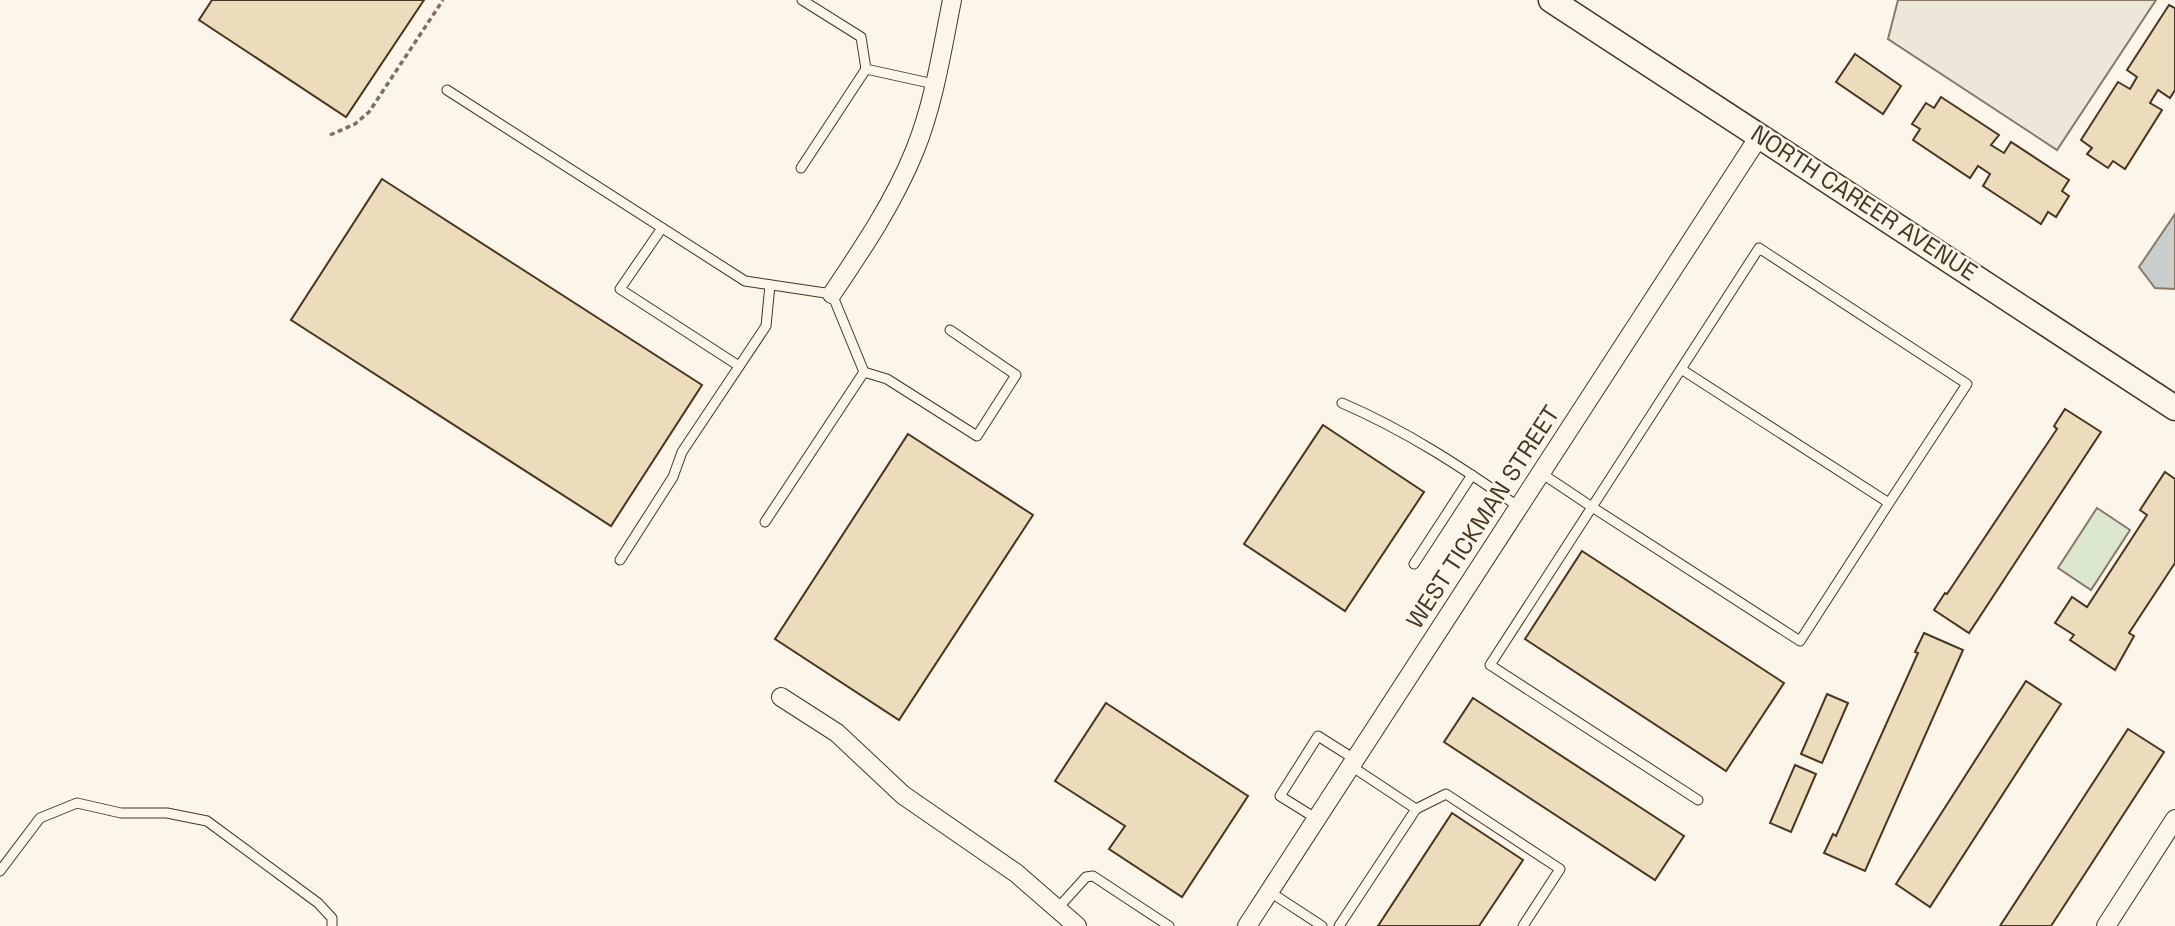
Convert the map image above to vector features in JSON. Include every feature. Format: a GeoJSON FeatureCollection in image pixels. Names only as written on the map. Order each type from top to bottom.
{"type":"FeatureCollection","features":[{"type":"Feature","properties":{"kind":"street"},"geometry":{"type":"LineString","coordinates":[[832,294],[871,236],[901,181],[923,126],[952,0]]}},
{"type":"Feature","properties":{"kind":"street","name":"NORTH CAREER AVENUE"},"geometry":{"type":"LineString","coordinates":[[1551,0],[2175,408]]}},
{"type":"Feature","properties":{"kind":"street","name":"WEST TICKMAN STREET"},"geometry":{"type":"LineString","coordinates":[[1247,926],[1760,135]]}},
{"type":"Feature","properties":{"kind":"street"},"geometry":{"type":"LineString","coordinates":[[781,697],[837,733],[903,795],[1016,873],[1077,926]]}},
{"type":"Feature","properties":{"kind":"street"},"geometry":{"type":"LineString","coordinates":[[2106,926],[2175,819]]}},
{"type":"Feature","properties":{"kind":"lane"},"geometry":{"type":"LineString","coordinates":[[801,168],[866,69],[861,37],[802,0]]}},
{"type":"Feature","properties":{"kind":"lane"},"geometry":{"type":"LineString","coordinates":[[866,69],[934,85]]}},
{"type":"Feature","properties":{"kind":"lane"},"geometry":{"type":"LineString","coordinates":[[447,90],[745,281],[832,294],[864,372]]}},
{"type":"Feature","properties":{"kind":"lane"},"geometry":{"type":"LineString","coordinates":[[662,228],[620,289],[738,366]]}},
{"type":"Feature","properties":{"kind":"lane"},"geometry":{"type":"LineString","coordinates":[[1541,473],[1592,507],[1800,641],[1967,384],[1759,248],[1592,507],[1490,665],[1698,800]]}},
{"type":"Feature","properties":{"kind":"lane"},"geometry":{"type":"LineString","coordinates":[[620,560],[673,477],[682,452],[766,326],[770,285]]}},
{"type":"Feature","properties":{"kind":"lane"},"geometry":{"type":"LineString","coordinates":[[864,372],[887,379],[977,436],[1016,375],[950,330]]}},
{"type":"Feature","properties":{"kind":"lane"},"geometry":{"type":"LineString","coordinates":[[1681,369],[1889,503]]}},
{"type":"Feature","properties":{"kind":"lane"},"geometry":{"type":"LineString","coordinates":[[765,522],[864,372]]}},
{"type":"Feature","properties":{"kind":"lane"},"geometry":{"type":"LineString","coordinates":[[1342,402],[1391,424],[1519,507]]}},
{"type":"Feature","properties":{"kind":"lane"},"geometry":{"type":"LineString","coordinates":[[1414,564],[1472,475]]}},
{"type":"Feature","properties":{"kind":"lane"},"geometry":{"type":"LineString","coordinates":[[1317,819],[1280,796],[1318,736],[1416,809]]}},
{"type":"Feature","properties":{"kind":"lane"},"geometry":{"type":"LineString","coordinates":[[1339,926],[1416,809],[1446,794],[1560,869],[1522,926]]}},
{"type":"Feature","properties":{"kind":"lane"},"geometry":{"type":"LineString","coordinates":[[0,871],[40,818],[77,803],[121,813],[167,813],[207,821],[318,903],[332,918],[332,926]]}},
{"type":"Feature","properties":{"kind":"lane"},"geometry":{"type":"LineString","coordinates":[[1058,908],[1086,877],[1093,877],[1169,926]]}},
{"type":"Feature","properties":{"kind":"lane"},"geometry":{"type":"LineString","coordinates":[[1270,892],[1322,926]]}},
{"type":"Feature","properties":{"kind":"path"},"geometry":{"type":"LineString","coordinates":[[330,135],[355,124],[369,112],[443,0]]}},
{"type":"Feature","properties":{"kind":"green space"},"geometry":{"type":"Polygon","coordinates":[[[2097,508],[2130,530],[2091,590],[2058,568],[2097,508]]]}},
{"type":"Feature","properties":{"kind":"shaded area"},"geometry":{"type":"Polygon","coordinates":[[[1898,0],[2156,0],[2057,150],[1888,39],[1898,0]]]}},
{"type":"Feature","properties":{"kind":"shaded area"},"geometry":{"type":"Polygon","coordinates":[[[2175,214],[2175,289],[2155,288],[2139,267],[2175,214]]]}},
{"type":"Feature","properties":{"kind":"building"},"geometry":{"type":"Polygon","coordinates":[[[212,0],[424,0],[346,117],[199,20],[212,0]]]}},
{"type":"Feature","properties":{"kind":"building"},"geometry":{"type":"Polygon","coordinates":[[[2169,5],[2175,8],[2175,90],[2170,98],[2158,90],[2150,103],[2162,110],[2125,169],[2113,161],[2108,168],[2087,154],[2092,148],[2081,140],[2118,82],[2130,89],[2137,77],[2127,70],[2169,5]]]}},
{"type":"Feature","properties":{"kind":"building"},"geometry":{"type":"Polygon","coordinates":[[[1855,54],[1901,86],[1883,114],[1836,82],[1855,54]]]}},
{"type":"Feature","properties":{"kind":"building"},"geometry":{"type":"Polygon","coordinates":[[[1941,97],[1999,135],[1991,145],[2004,153],[2011,142],[2069,180],[2062,191],[2069,196],[2056,217],[2048,212],[2041,224],[1983,186],[1990,174],[1978,166],[1970,178],[1913,140],[1920,129],[1912,124],[1926,103],[1934,108],[1941,97]]]}},
{"type":"Feature","properties":{"kind":"building"},"geometry":{"type":"Polygon","coordinates":[[[382,179],[702,385],[611,526],[291,320],[382,179]]]}},
{"type":"Feature","properties":{"kind":"building"},"geometry":{"type":"Polygon","coordinates":[[[2065,409],[2101,432],[1969,633],[1934,610],[2057,429],[2054,426],[2065,409]]]}},
{"type":"Feature","properties":{"kind":"building"},"geometry":{"type":"Polygon","coordinates":[[[1323,425],[1424,492],[1345,611],[1244,544],[1323,425]]]}},
{"type":"Feature","properties":{"kind":"building"},"geometry":{"type":"Polygon","coordinates":[[[908,434],[1033,515],[899,720],[775,639],[908,434]]]}},
{"type":"Feature","properties":{"kind":"building"},"geometry":{"type":"Polygon","coordinates":[[[2165,472],[2175,479],[2175,563],[2129,633],[2134,636],[2115,670],[2070,640],[2074,635],[2055,623],[2072,597],[2087,607],[2147,515],[2140,510],[2165,472]]]}},
{"type":"Feature","properties":{"kind":"building"},"geometry":{"type":"Polygon","coordinates":[[[1582,551],[1784,683],[1726,771],[1525,639],[1582,551]]]}},
{"type":"Feature","properties":{"kind":"building"},"geometry":{"type":"Polygon","coordinates":[[[1924,633],[1963,650],[1865,871],[1824,853],[1833,834],[1836,836],[1918,653],[1915,652],[1924,633]]]}},
{"type":"Feature","properties":{"kind":"building"},"geometry":{"type":"Polygon","coordinates":[[[2026,681],[2061,704],[1930,907],[1896,884],[2026,681]]]}},
{"type":"Feature","properties":{"kind":"building"},"geometry":{"type":"Polygon","coordinates":[[[1827,694],[1848,703],[1822,763],[1801,754],[1827,694]]]}},
{"type":"Feature","properties":{"kind":"building"},"geometry":{"type":"Polygon","coordinates":[[[1473,698],[1684,836],[1655,880],[1444,742],[1473,698]]]}},
{"type":"Feature","properties":{"kind":"building"},"geometry":{"type":"Polygon","coordinates":[[[1106,703],[1248,796],[1182,897],[1109,849],[1125,826],[1055,781],[1106,703]]]}},
{"type":"Feature","properties":{"kind":"building"},"geometry":{"type":"Polygon","coordinates":[[[2128,729],[2164,752],[2051,926],[2000,926],[2128,729]]]}},
{"type":"Feature","properties":{"kind":"building"},"geometry":{"type":"Polygon","coordinates":[[[1795,765],[1816,774],[1791,832],[1770,823],[1795,765]]]}},
{"type":"Feature","properties":{"kind":"building"},"geometry":{"type":"Polygon","coordinates":[[[1452,813],[1523,860],[1479,926],[1378,926],[1452,813]]]}}]}
